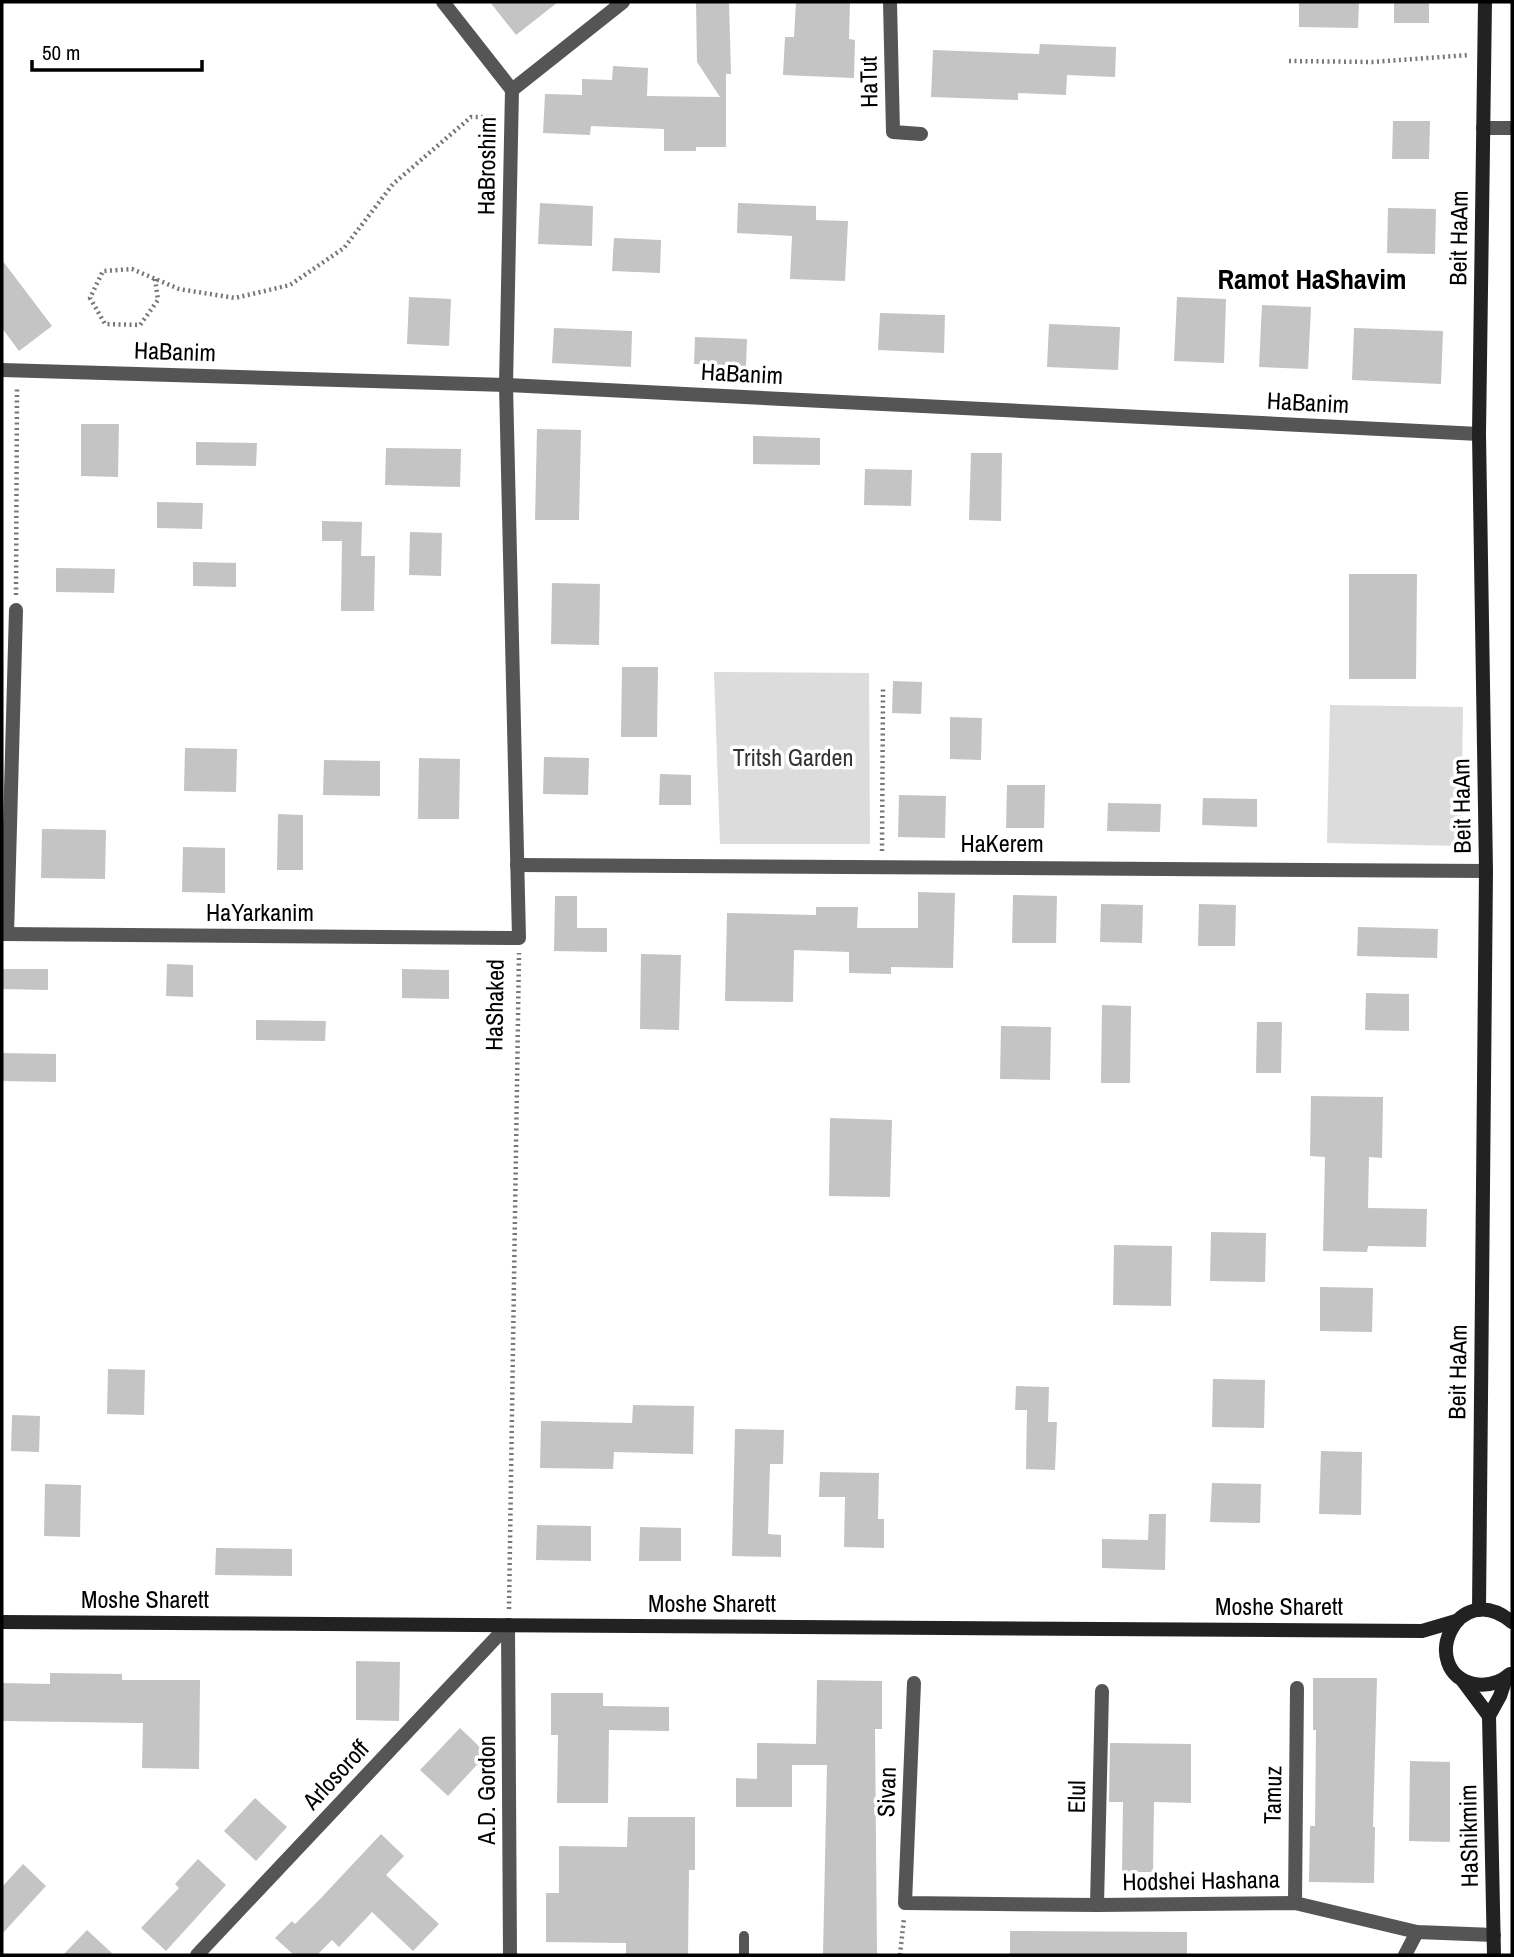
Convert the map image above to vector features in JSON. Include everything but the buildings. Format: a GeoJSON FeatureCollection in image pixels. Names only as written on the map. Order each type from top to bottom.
{"type":"FeatureCollection","features":[{"type":"Feature","properties":{"kind":"street"},"geometry":{"type":"LineString","coordinates":[[443,2],[512,90]]}},
{"type":"Feature","properties":{"kind":"street","name":"HaBroshim"},"geometry":{"type":"LineString","coordinates":[[506,385],[512,90],[623,2]]}},
{"type":"Feature","properties":{"kind":"street","name":"HaTut"},"geometry":{"type":"LineString","coordinates":[[890,2],[893,132],[921,134]]}},
{"type":"Feature","properties":{"kind":"street","name":"Beit HaAm"},"geometry":{"type":"LineString","coordinates":[[1479,1610],[1486,871],[1479,434],[1485,2]]}},
{"type":"Feature","properties":{"kind":"street"},"geometry":{"type":"LineString","coordinates":[[1483,128],[1512,128]]}},
{"type":"Feature","properties":{"kind":"street","name":"HaBanim"},"geometry":{"type":"LineString","coordinates":[[2,370],[506,385],[1479,434]]}},
{"type":"Feature","properties":{"kind":"street","name":"HaShaked"},"geometry":{"type":"LineString","coordinates":[[506,385],[519,938]]}},
{"type":"Feature","properties":{"kind":"street"},"geometry":{"type":"LineString","coordinates":[[4,934],[16,610]]}},
{"type":"Feature","properties":{"kind":"street","name":"HaKerem"},"geometry":{"type":"LineString","coordinates":[[517,865],[1486,871]]}},
{"type":"Feature","properties":{"kind":"street","name":"HaYarkanim"},"geometry":{"type":"LineString","coordinates":[[4,934],[519,938]]}},
{"type":"Feature","properties":{"kind":"street"},"geometry":{"type":"LineString","coordinates":[[1479,1610],[1492,1610],[1512,1622]]}},
{"type":"Feature","properties":{"kind":"street","name":"Moshe Sharett"},"geometry":{"type":"LineString","coordinates":[[2,1622],[1422,1631],[1456,1621],[1466,1613],[1479,1610]]}},
{"type":"Feature","properties":{"kind":"street"},"geometry":{"type":"LineString","coordinates":[[1446,1656],[1449,1631],[1456,1621]]}},
{"type":"Feature","properties":{"kind":"street","name":"Arlosoroff"},"geometry":{"type":"LineString","coordinates":[[197,1955],[508,1625]]}},
{"type":"Feature","properties":{"kind":"street","name":"A.D. Gordon"},"geometry":{"type":"LineString","coordinates":[[508,1625],[510,1955]]}},
{"type":"Feature","properties":{"kind":"street"},"geometry":{"type":"LineString","coordinates":[[1422,1631],[1446,1656],[1451,1667],[1489,1716]]}},
{"type":"Feature","properties":{"kind":"street"},"geometry":{"type":"LineString","coordinates":[[1459,1676],[1470,1683],[1482,1685],[1494,1684],[1509,1675]]}},
{"type":"Feature","properties":{"kind":"street","name":"HaShikmim"},"geometry":{"type":"LineString","coordinates":[[1494,1955],[1489,1716],[1509,1675]]}},
{"type":"Feature","properties":{"kind":"street","name":"Sivan"},"geometry":{"type":"LineString","coordinates":[[905,1903],[914,1683]]}},
{"type":"Feature","properties":{"kind":"street","name":"Tamuz"},"geometry":{"type":"LineString","coordinates":[[1295,1903],[1297,1688]]}},
{"type":"Feature","properties":{"kind":"street","name":"Elul"},"geometry":{"type":"LineString","coordinates":[[1097,1905],[1102,1691]]}},
{"type":"Feature","properties":{"kind":"street","name":"Hodshei Hashana"},"geometry":{"type":"LineString","coordinates":[[905,1903],[1295,1903],[1417,1932],[1494,1935]]}},
{"type":"Feature","properties":{"kind":"street"},"geometry":{"type":"LineString","coordinates":[[1405,1955],[1417,1932]]}},
{"type":"Feature","properties":{"kind":"lane"},"geometry":{"type":"LineString","coordinates":[[744,1936],[744,1955]]}},
{"type":"Feature","properties":{"kind":"path"},"geometry":{"type":"LineString","coordinates":[[1289,61],[1372,62],[1484,54]]}},
{"type":"Feature","properties":{"kind":"path"},"geometry":{"type":"LineString","coordinates":[[155,279],[158,300],[140,325],[104,324],[90,298],[103,271],[132,269],[179,289],[235,298],[290,285],[344,248],[393,184],[471,117],[511,116]]}},
{"type":"Feature","properties":{"kind":"path"},"geometry":{"type":"LineString","coordinates":[[16,610],[17,370]]}},
{"type":"Feature","properties":{"kind":"path"},"geometry":{"type":"LineString","coordinates":[[882,866],[883,689]]}},
{"type":"Feature","properties":{"kind":"path","name":"HaShaked"},"geometry":{"type":"LineString","coordinates":[[508,1625],[519,938]]}},
{"type":"Feature","properties":{"kind":"path"},"geometry":{"type":"LineString","coordinates":[[900,1955],[905,1903]]}},
{"type":"Feature","properties":{"kind":"green space","name":"Tritsh Garden"},"geometry":{"type":"Polygon","coordinates":[[[714,672],[869,673],[870,844],[720,844],[714,672]]]}},
{"type":"Feature","properties":{"kind":"green space"},"geometry":{"type":"Polygon","coordinates":[[[1330,705],[1463,707],[1461,846],[1327,843],[1330,705]]]}},
{"type":"Feature","properties":{"kind":"district","name":"Ramot HaShavim"},"geometry":{"type":"Point","coordinates":[1312,279]}}]}
